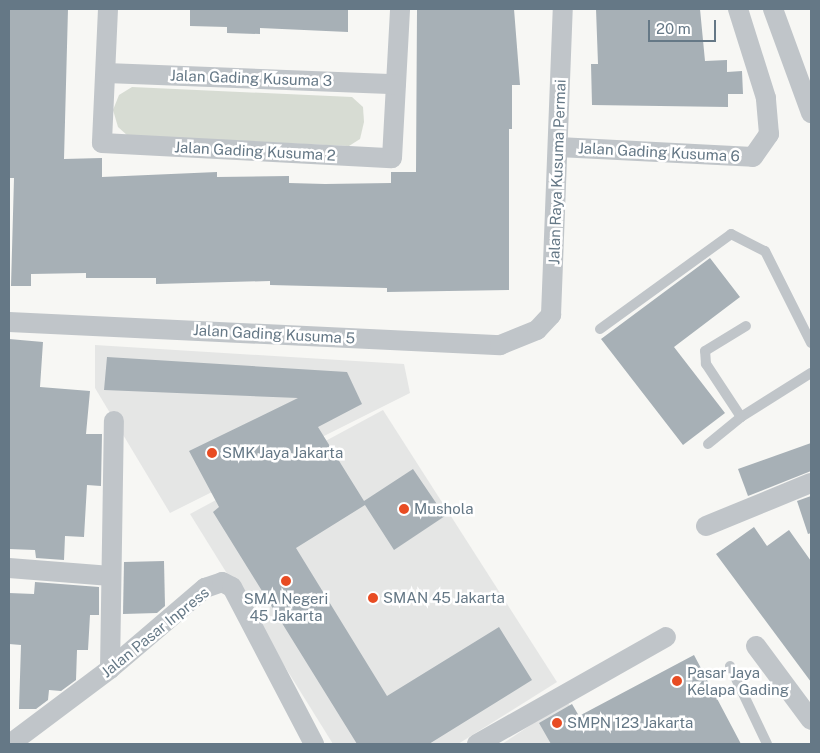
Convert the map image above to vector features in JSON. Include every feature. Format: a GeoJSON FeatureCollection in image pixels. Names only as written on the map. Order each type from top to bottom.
{"type":"FeatureCollection","features":[{"type":"Feature","properties":{"kind":"street","name":"Jalan Gading Kusuma 2"},"geometry":{"type":"LineString","coordinates":[[108,9],[102,143],[392,158],[400,9]]}},
{"type":"Feature","properties":{"kind":"street","name":"Jalan Raya Kusuma Permai"},"geometry":{"type":"LineString","coordinates":[[536,330],[551,315],[563,9]]}},
{"type":"Feature","properties":{"kind":"street","name":"Jalan Gading Kusuma 6"},"geometry":{"type":"LineString","coordinates":[[558,146],[753,157],[769,134],[766,98],[738,9]]}},
{"type":"Feature","properties":{"kind":"street"},"geometry":{"type":"LineString","coordinates":[[773,9],[811,113]]}},
{"type":"Feature","properties":{"kind":"street","name":"Jalan Gading Kusuma 3"},"geometry":{"type":"LineString","coordinates":[[106,73],[396,84]]}},
{"type":"Feature","properties":{"kind":"street","name":"Jalan Gading Kusuma 5"},"geometry":{"type":"LineString","coordinates":[[9,322],[500,345],[536,330]]}},
{"type":"Feature","properties":{"kind":"street"},"geometry":{"type":"LineString","coordinates":[[110,669],[114,421]]}},
{"type":"Feature","properties":{"kind":"street"},"geometry":{"type":"LineString","coordinates":[[706,526],[811,483]]}},
{"type":"Feature","properties":{"kind":"street"},"geometry":{"type":"LineString","coordinates":[[9,568],[111,576]]}},
{"type":"Feature","properties":{"kind":"street","name":"Jalan Pasar Inpress"},"geometry":{"type":"LineString","coordinates":[[10,744],[110,669],[205,588],[222,582],[232,587],[314,744]]}},
{"type":"Feature","properties":{"kind":"street"},"geometry":{"type":"LineString","coordinates":[[477,744],[666,637]]}},
{"type":"Feature","properties":{"kind":"street"},"geometry":{"type":"LineString","coordinates":[[756,646],[811,720]]}},
{"type":"Feature","properties":{"kind":"lane"},"geometry":{"type":"LineString","coordinates":[[600,329],[731,234],[765,251],[811,343]]}},
{"type":"Feature","properties":{"kind":"lane"},"geometry":{"type":"LineString","coordinates":[[740,416],[706,364],[705,352],[746,326]]}},
{"type":"Feature","properties":{"kind":"lane"},"geometry":{"type":"LineString","coordinates":[[708,444],[740,416],[811,373]]}},
{"type":"Feature","properties":{"kind":"lane"},"geometry":{"type":"LineString","coordinates":[[730,666],[767,744]]}},
{"type":"Feature","properties":{"kind":"shaded area"},"geometry":{"type":"Polygon","coordinates":[[[132,87],[352,97],[363,107],[364,122],[360,139],[349,146],[128,136],[118,127],[113,110],[119,95],[132,87]]]}},
{"type":"Feature","properties":{"kind":"shaded area","name":"SMK Jaya Jakarta"},"geometry":{"type":"Polygon","coordinates":[[[95,345],[404,364],[410,393],[170,513],[95,388],[95,345]]]}},
{"type":"Feature","properties":{"kind":"shaded area","name":"SMAN 45 Jakarta"},"geometry":{"type":"Polygon","coordinates":[[[383,410],[557,682],[458,744],[333,744],[190,514],[383,410]]]}},
{"type":"Feature","properties":{"kind":"shaded area","name":"SMPN 123 Jakarta"},"geometry":{"type":"Polygon","coordinates":[[[567,701],[592,744],[502,744],[567,701]]]}},
{"type":"Feature","properties":{"kind":"building"},"geometry":{"type":"Polygon","coordinates":[[[9,9],[68,9],[64,159],[102,158],[102,177],[217,172],[217,177],[289,176],[289,183],[325,184],[391,183],[391,172],[416,172],[417,9],[514,9],[520,85],[512,85],[512,129],[509,129],[509,290],[387,292],[387,288],[270,285],[270,281],[156,284],[156,278],[86,278],[86,273],[31,274],[31,286],[11,286],[14,178],[9,178],[9,9]]]}},
{"type":"Feature","properties":{"kind":"building"},"geometry":{"type":"Polygon","coordinates":[[[190,9],[348,9],[348,32],[260,28],[260,34],[227,33],[227,27],[190,26],[190,9]]]}},
{"type":"Feature","properties":{"kind":"building"},"geometry":{"type":"Polygon","coordinates":[[[596,9],[700,9],[705,61],[727,60],[727,72],[742,71],[743,94],[728,94],[728,107],[592,105],[591,64],[598,64],[596,9]]]}},
{"type":"Feature","properties":{"kind":"building"},"geometry":{"type":"Polygon","coordinates":[[[710,258],[740,297],[674,347],[725,413],[683,445],[601,339],[710,258]]]}},
{"type":"Feature","properties":{"kind":"building"},"geometry":{"type":"Polygon","coordinates":[[[9,339],[43,342],[40,387],[90,391],[86,434],[102,434],[101,486],[87,485],[84,537],[65,536],[64,560],[36,558],[35,550],[9,549],[9,339]]]}},
{"type":"Feature","properties":{"kind":"building"},"geometry":{"type":"Polygon","coordinates":[[[107,357],[347,372],[362,404],[318,427],[364,501],[413,469],[445,516],[394,550],[365,505],[296,548],[387,696],[499,627],[532,680],[429,744],[357,744],[213,512],[219,507],[189,451],[298,398],[104,390],[107,357]]]}},
{"type":"Feature","properties":{"kind":"building"},"geometry":{"type":"Polygon","coordinates":[[[811,443],[811,471],[748,496],[738,469],[811,443]]]}},
{"type":"Feature","properties":{"kind":"building"},"geometry":{"type":"Polygon","coordinates":[[[811,496],[811,533],[808,534],[797,501],[811,496]]]}},
{"type":"Feature","properties":{"kind":"building"},"geometry":{"type":"Polygon","coordinates":[[[754,527],[767,546],[789,530],[811,561],[811,682],[716,554],[754,527]]]}},
{"type":"Feature","properties":{"kind":"building"},"geometry":{"type":"Polygon","coordinates":[[[164,561],[165,606],[157,613],[123,614],[124,562],[164,561]]]}},
{"type":"Feature","properties":{"kind":"building"},"geometry":{"type":"Polygon","coordinates":[[[35,582],[99,587],[99,615],[90,615],[88,650],[77,650],[76,680],[61,691],[49,690],[48,700],[36,709],[19,709],[21,645],[9,644],[9,593],[34,594],[35,582]]]}},
{"type":"Feature","properties":{"kind":"building","name":"Pasar Jaya Kelapa Gading"},"geometry":{"type":"Polygon","coordinates":[[[694,655],[741,744],[551,744],[539,723],[572,704],[579,716],[694,655]]]}},
{"type":"Feature","properties":{"kind":"place","name":"SMK Jaya Jakarta"},"geometry":{"type":"Point","coordinates":[212,453]}},
{"type":"Feature","properties":{"kind":"place","name":"Mushola"},"geometry":{"type":"Point","coordinates":[404,509]}},
{"type":"Feature","properties":{"kind":"place","name":"SMA Negeri 45 Jakarta"},"geometry":{"type":"Point","coordinates":[286,581]}},
{"type":"Feature","properties":{"kind":"place","name":"SMAN 45 Jakarta"},"geometry":{"type":"Point","coordinates":[373,598]}},
{"type":"Feature","properties":{"kind":"place","name":"Pasar Jaya Kelapa Gading"},"geometry":{"type":"Point","coordinates":[677,681]}},
{"type":"Feature","properties":{"kind":"place","name":"SMPN 123 Jakarta"},"geometry":{"type":"Point","coordinates":[557,723]}}]}
